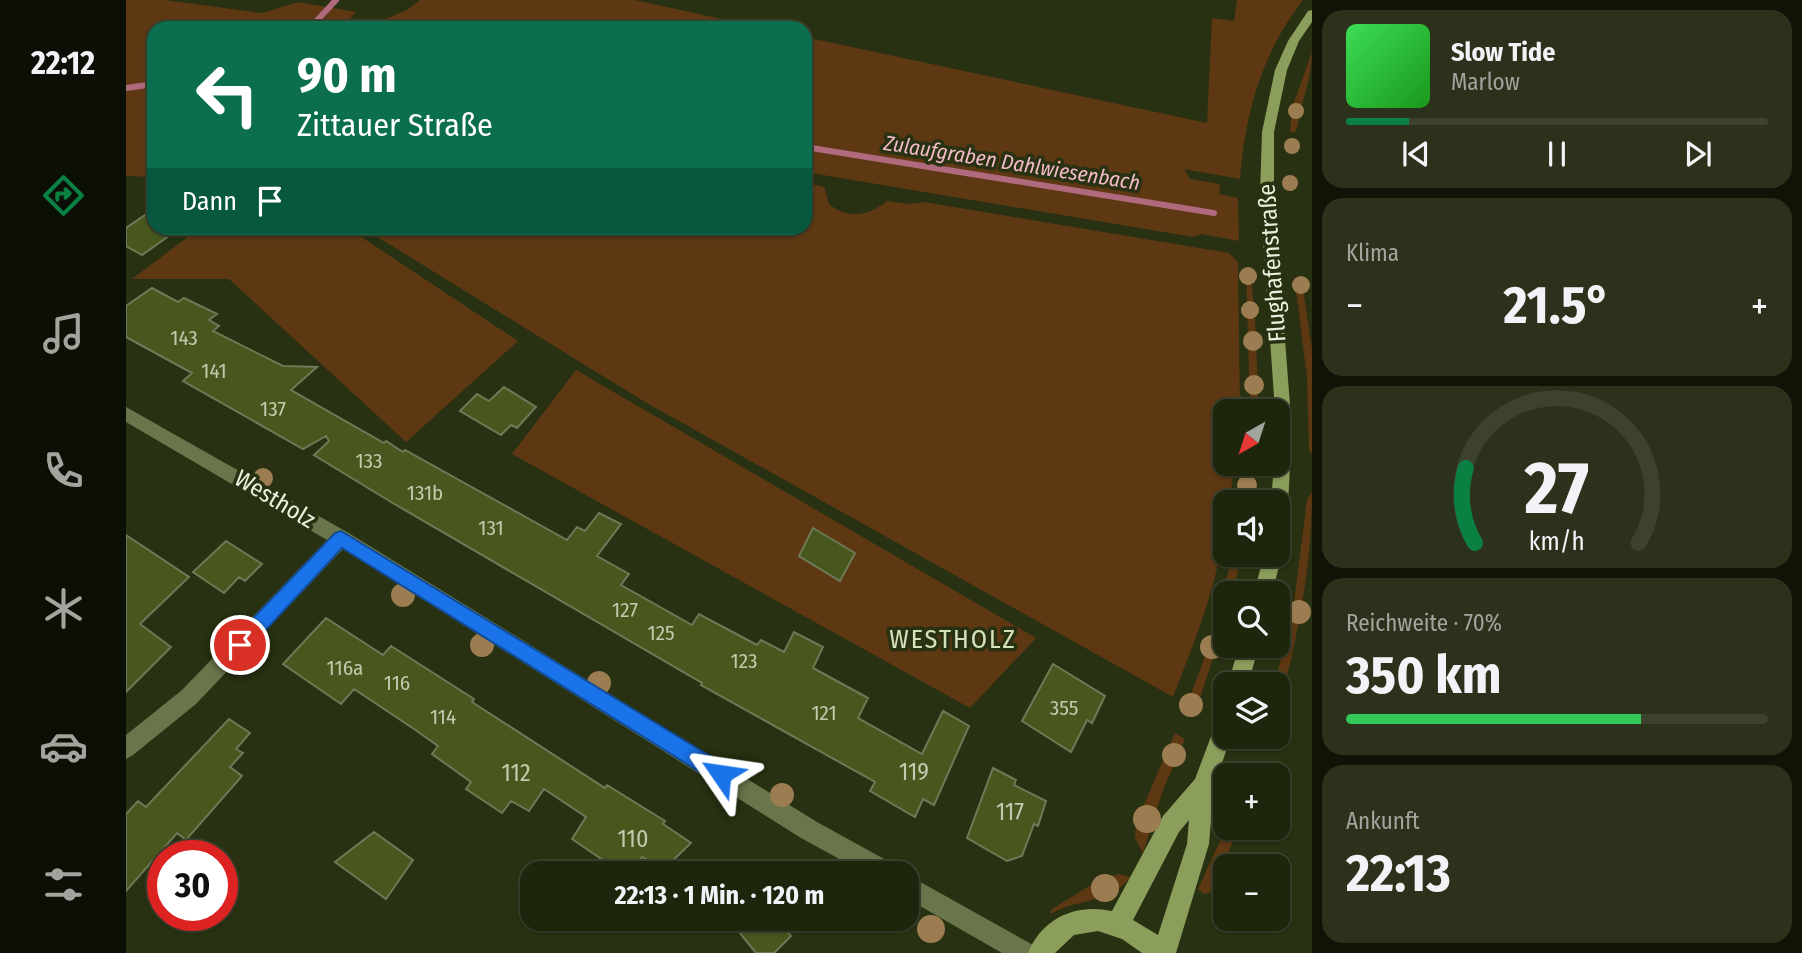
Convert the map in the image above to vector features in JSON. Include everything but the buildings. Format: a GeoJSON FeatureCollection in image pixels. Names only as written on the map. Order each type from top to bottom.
{"type":"FeatureCollection","features":[{"type":"Feature","properties":{"kind":"main road","name":"Flughafenstraße"},"geometry":{"type":"LineString","coordinates":[[1280,490],[1284,432],[1265,161],[1270,112],[1281,70],[1291,46],[1312,13]]}},
{"type":"Feature","properties":{"kind":"main road"},"geometry":{"type":"LineString","coordinates":[[1040,953],[1048,940],[1074,922],[1095,919],[1118,924],[1142,936],[1162,953],[1198,844],[1203,786],[1216,749]]}},
{"type":"Feature","properties":{"kind":"main road"},"geometry":{"type":"LineString","coordinates":[[1118,924],[1171,824],[1203,786]]}},
{"type":"Feature","properties":{"kind":"street","name":"Westholz"},"geometry":{"type":"LineString","coordinates":[[126,414],[341,538],[809,830],[865,861]]}},
{"type":"Feature","properties":{"kind":"street"},"geometry":{"type":"LineString","coordinates":[[126,748],[190,698],[341,538]]}},
{"type":"Feature","properties":{"kind":"street"},"geometry":{"type":"LineString","coordinates":[[919,892],[1025,953]]}},
{"type":"Feature","properties":{"kind":"shaded area"},"geometry":{"type":"Polygon","coordinates":[[[126,0],[165,0],[262,13],[298,2],[356,12],[349,20],[355,21],[147,21],[147,177],[126,176],[126,0]]]}},
{"type":"Feature","properties":{"kind":"shaded area"},"geometry":{"type":"Polygon","coordinates":[[[420,0],[635,0],[731,21],[380,21],[407,10],[420,0]]]}},
{"type":"Feature","properties":{"kind":"shaded area"},"geometry":{"type":"Polygon","coordinates":[[[1237,0],[1303,0],[1277,41],[1258,85],[1246,131],[1240,179],[1184,169],[1190,179],[1220,184],[1219,194],[1238,198],[1239,241],[1201,234],[1193,237],[812,173],[812,38],[1207,123],[1212,18],[1234,21],[1237,0]]]}},
{"type":"Feature","properties":{"kind":"shaded area"},"geometry":{"type":"Polygon","coordinates":[[[1312,52],[1297,128],[1295,132],[1290,132],[1292,108],[1312,52]]]}},
{"type":"Feature","properties":{"kind":"shaded area"},"geometry":{"type":"Polygon","coordinates":[[[812,184],[824,187],[829,204],[851,214],[866,213],[887,201],[909,204],[924,202],[1229,253],[1238,262],[1240,399],[1213,399],[1213,476],[1233,476],[1231,490],[1213,490],[1213,567],[1217,567],[1200,626],[1173,697],[645,402],[374,235],[812,235],[812,184]]]}},
{"type":"Feature","properties":{"kind":"shaded area"},"geometry":{"type":"Polygon","coordinates":[[[191,235],[359,235],[518,341],[406,442],[229,279],[132,279],[191,235]]]}},
{"type":"Feature","properties":{"kind":"shaded area"},"geometry":{"type":"Polygon","coordinates":[[[1246,267],[1250,268],[1255,319],[1258,399],[1250,399],[1246,267]]]}},
{"type":"Feature","properties":{"kind":"shaded area"},"geometry":{"type":"Polygon","coordinates":[[[1295,281],[1302,282],[1312,349],[1312,455],[1309,450],[1307,378],[1295,281]]]}},
{"type":"Feature","properties":{"kind":"shaded area"},"geometry":{"type":"Polygon","coordinates":[[[576,370],[1036,638],[970,708],[512,454],[576,370]]]}},
{"type":"Feature","properties":{"kind":"shaded area"},"geometry":{"type":"Polygon","coordinates":[[[1312,492],[1302,603],[1288,672],[1278,672],[1281,658],[1290,658],[1290,620],[1307,499],[1312,492]]]}},
{"type":"Feature","properties":{"kind":"shaded area"},"geometry":{"type":"Polygon","coordinates":[[[1230,567],[1239,567],[1236,581],[1226,581],[1230,567]]]}},
{"type":"Feature","properties":{"kind":"shaded area"},"geometry":{"type":"Polygon","coordinates":[[[1213,627],[1213,658],[1194,716],[1185,711],[1213,627]]]}},
{"type":"Feature","properties":{"kind":"shaded area"},"geometry":{"type":"Polygon","coordinates":[[[1175,733],[1185,739],[1163,790],[1143,853],[1135,838],[1136,823],[1175,733]]]}},
{"type":"Feature","properties":{"kind":"shaded area"},"geometry":{"type":"Polygon","coordinates":[[[1220,840],[1234,840],[1227,854],[1214,854],[1220,840]]]}},
{"type":"Feature","properties":{"kind":"shaded area"},"geometry":{"type":"Polygon","coordinates":[[[1213,856],[1213,886],[1210,893],[1204,894],[1198,889],[1213,856]]]}},
{"type":"Feature","properties":{"kind":"shaded area"},"geometry":{"type":"Polygon","coordinates":[[[1118,874],[1131,877],[1113,895],[1068,906],[1050,914],[1052,909],[1091,885],[1118,874]]]}},
{"type":"Feature","properties":{"kind":"waterway","name":"Zulaufgraben Dahlwiesenbach"},"geometry":{"type":"LineString","coordinates":[[316,21],[336,0]]}},
{"type":"Feature","properties":{"kind":"waterway"},"geometry":{"type":"LineString","coordinates":[[126,88],[147,85]]}},
{"type":"Feature","properties":{"kind":"waterway","name":"Zulaufgraben Dahlwiesenbach"},"geometry":{"type":"LineString","coordinates":[[812,148],[1214,213]]}},
{"type":"Feature","properties":{"kind":"district","name":"WESTHOLZ"},"geometry":{"type":"Point","coordinates":[953,639]}},
{"type":"Feature","properties":{"kind":"route"},"geometry":{"type":"LineString","coordinates":[[240,645],[341,538],[721,774]]}}]}
